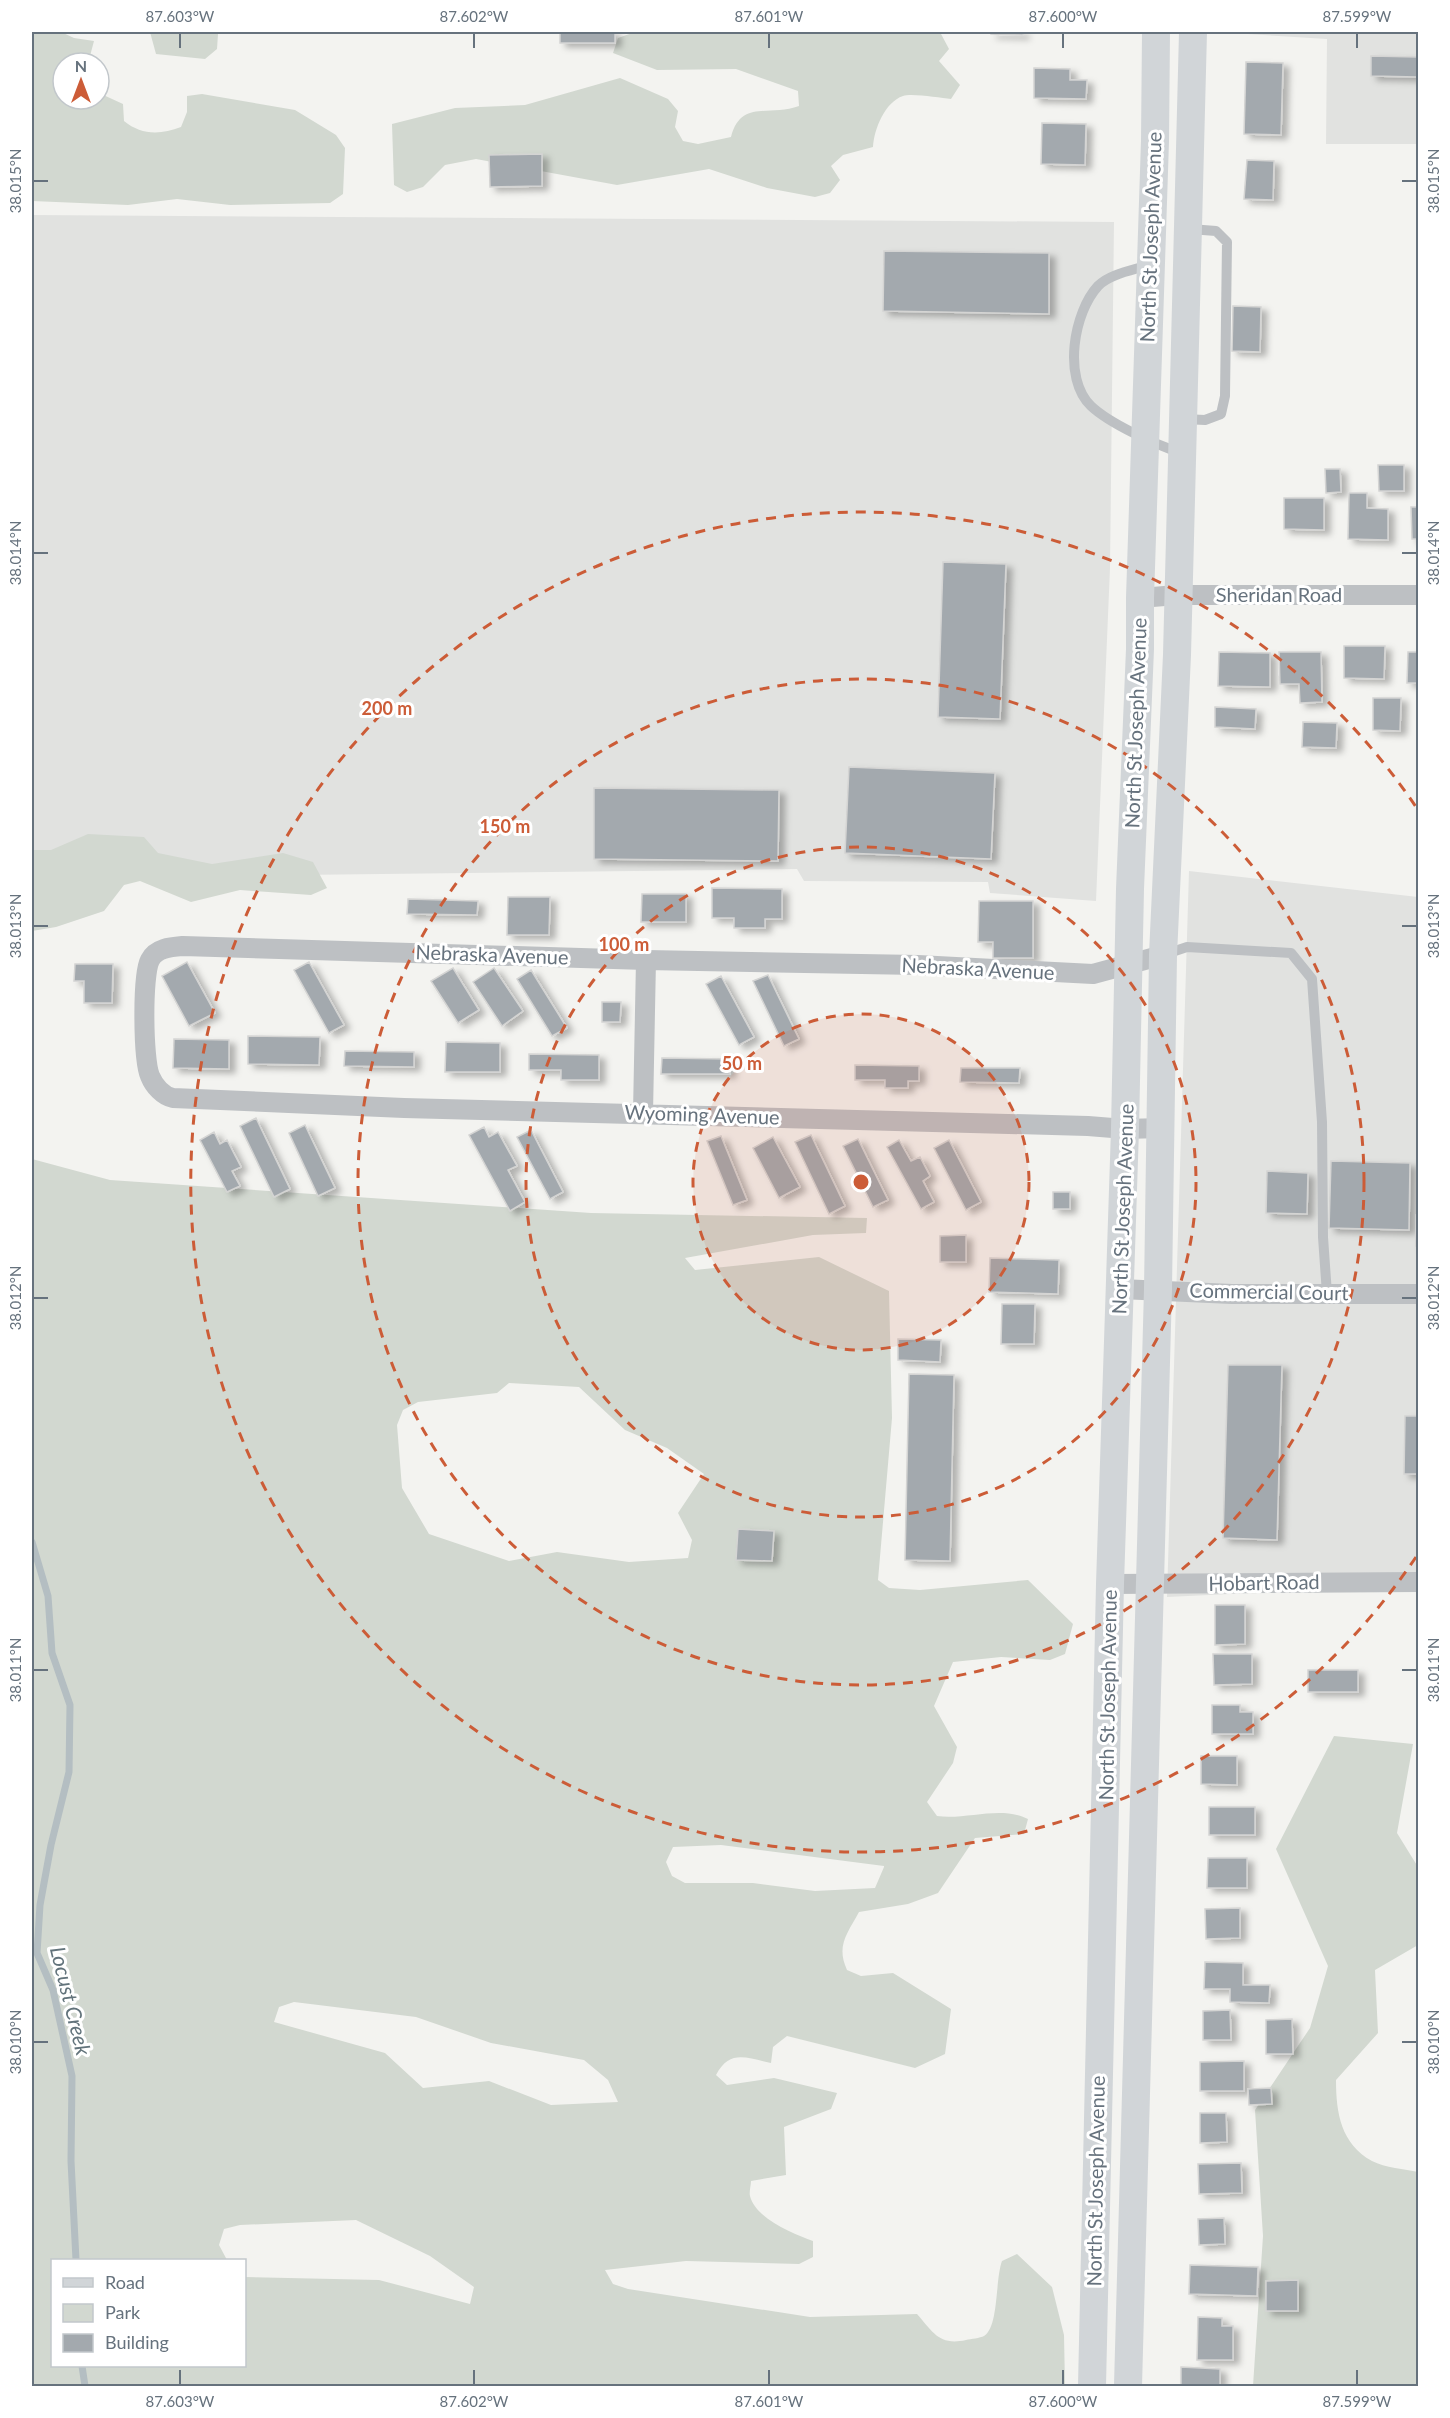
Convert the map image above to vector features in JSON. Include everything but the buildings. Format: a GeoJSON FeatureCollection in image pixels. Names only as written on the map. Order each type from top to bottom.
{"type":"FeatureCollection","features":[{"type":"Feature","properties":{"kind":"main road","name":"North St Joseph Avenue"},"geometry":{"type":"LineString","coordinates":[[1092,2386],[1110,1584],[1125,1129],[1130,889],[1140,649],[1149,265],[1155,141],[1156,32]]}},
{"type":"Feature","properties":{"kind":"main road","name":"North St Joseph Avenue"},"geometry":{"type":"LineString","coordinates":[[1128,2386],[1151,1584],[1162,1128],[1163,955],[1177,595],[1187,229],[1192,147],[1192,32]]}},
{"type":"Feature","properties":{"kind":"street","name":"Sheridan Road"},"geometry":{"type":"LineString","coordinates":[[1140,598],[1177,595],[1419,595]]}},
{"type":"Feature","properties":{"kind":"street","name":"Nebraska Avenue"},"geometry":{"type":"LineString","coordinates":[[242,1101],[166,1096],[150,1076],[145,1031],[146,980],[149,961],[159,951],[183,946],[645,960],[918,965],[1093,974],[1163,955]]}},
{"type":"Feature","properties":{"kind":"street"},"geometry":{"type":"LineString","coordinates":[[643,1113],[645,960]]}},
{"type":"Feature","properties":{"kind":"street","name":"Wyoming Avenue"},"geometry":{"type":"LineString","coordinates":[[242,1101],[1125,1129],[1162,1128]]}},
{"type":"Feature","properties":{"kind":"street","name":"Commercial Court"},"geometry":{"type":"LineString","coordinates":[[1120,1289],[1232,1294],[1419,1294]]}},
{"type":"Feature","properties":{"kind":"street","name":"Hobart Road"},"geometry":{"type":"LineString","coordinates":[[1110,1584],[1419,1582]]}},
{"type":"Feature","properties":{"kind":"lane"},"geometry":{"type":"LineString","coordinates":[[1181,419],[1205,420],[1221,414],[1225,396],[1227,242],[1216,231],[1202,228],[1187,229]]}},
{"type":"Feature","properties":{"kind":"lane"},"geometry":{"type":"LineString","coordinates":[[1149,265],[1100,284],[1086,303],[1079,328],[1074,370],[1081,390],[1091,406],[1144,440],[1180,453]]}},
{"type":"Feature","properties":{"kind":"lane"},"geometry":{"type":"LineString","coordinates":[[1163,955],[1187,947],[1291,953],[1312,979],[1322,1122],[1323,1237],[1327,1294]]}},
{"type":"Feature","properties":{"kind":"shaded area"},"geometry":{"type":"Polygon","coordinates":[[[1214,32],[1418,32],[1418,144],[1326,144],[1327,39],[1214,32]]]}},
{"type":"Feature","properties":{"kind":"shaded area"},"geometry":{"type":"Polygon","coordinates":[[[32,215],[1114,222],[1110,568],[1096,901],[990,893],[988,882],[804,881],[797,869],[32,878],[32,215]]]}},
{"type":"Feature","properties":{"kind":"shaded area"},"geometry":{"type":"Polygon","coordinates":[[[1189,871],[1418,897],[1418,1585],[1167,1597],[1189,871]]]}},
{"type":"Feature","properties":{"kind":"green space"},"geometry":{"type":"Polygon","coordinates":[[[32,32],[61,32],[74,38],[94,41],[91,51],[51,51],[51,111],[111,111],[111,98],[123,104],[124,121],[130,126],[144,131],[158,132],[181,127],[187,112],[187,96],[202,94],[295,110],[336,135],[345,148],[343,194],[330,203],[230,205],[177,199],[128,205],[32,201],[32,32]]]}},
{"type":"Feature","properties":{"kind":"green space"},"geometry":{"type":"Polygon","coordinates":[[[150,32],[215,32],[218,34],[217,49],[205,59],[156,54],[150,32]]]}},
{"type":"Feature","properties":{"kind":"green space"},"geometry":{"type":"Polygon","coordinates":[[[635,32],[940,32],[949,49],[939,61],[960,85],[951,99],[913,95],[897,99],[882,117],[873,147],[843,155],[831,166],[840,180],[830,193],[815,197],[767,188],[709,169],[617,185],[476,159],[445,165],[423,187],[407,192],[394,185],[392,124],[455,108],[525,105],[620,78],[668,99],[678,111],[675,127],[683,141],[698,144],[731,137],[736,125],[749,113],[799,106],[798,91],[736,69],[657,70],[613,53],[618,38],[635,32]]]}},
{"type":"Feature","properties":{"kind":"green space"},"geometry":{"type":"Polygon","coordinates":[[[88,834],[144,837],[158,853],[212,864],[283,853],[313,862],[327,888],[311,895],[240,890],[191,902],[140,881],[124,885],[104,911],[56,927],[32,931],[32,850],[51,850],[88,834]]]}},
{"type":"Feature","properties":{"kind":"green space"},"geometry":{"type":"Polygon","coordinates":[[[32,1159],[110,1180],[591,1213],[867,1218],[866,1233],[813,1235],[685,1258],[695,1270],[819,1257],[889,1291],[892,1418],[878,1580],[889,1588],[920,1590],[1028,1580],[1073,1624],[1065,1654],[1050,1660],[1001,1657],[953,1662],[934,1706],[957,1747],[953,1763],[927,1802],[937,1816],[1007,1813],[1028,1819],[1024,1834],[975,1838],[938,1893],[908,1904],[859,1912],[844,1940],[843,1954],[847,1970],[861,1976],[893,1973],[951,2009],[945,2054],[915,2068],[787,2036],[773,2047],[771,2063],[733,2058],[721,2067],[716,2075],[727,2085],[774,2078],[837,2093],[831,2109],[784,2127],[786,2175],[751,2181],[750,2196],[760,2212],[777,2224],[813,2241],[813,2257],[799,2264],[686,2261],[605,2270],[613,2284],[628,2289],[810,2317],[917,2314],[937,2336],[949,2341],[957,2341],[982,2337],[989,2331],[1002,2261],[1017,2254],[1052,2287],[1064,2335],[1065,2386],[32,2386],[32,1159]],[[509,1383],[497,1393],[418,1402],[403,1410],[397,1425],[402,1488],[429,1534],[509,1561],[557,1552],[629,1562],[688,1558],[692,1540],[678,1513],[704,1474],[667,1448],[625,1430],[579,1387],[509,1383]],[[721,1845],[673,1847],[666,1862],[672,1876],[685,1883],[753,1883],[815,1891],[875,1888],[884,1867],[884,1866],[721,1845]],[[294,2002],[279,2007],[274,2022],[385,2053],[423,2088],[489,2081],[551,2105],[618,2102],[608,2080],[584,2060],[491,2043],[416,2017],[294,2002]]]}},
{"type":"Feature","properties":{"kind":"green space"},"geometry":{"type":"Polygon","coordinates":[[[1334,1736],[1413,1744],[1397,1833],[1418,1867],[1418,1945],[1375,1970],[1378,2033],[1336,2080],[1339,2116],[1353,2146],[1377,2163],[1418,2172],[1418,2386],[1253,2386],[1263,2236],[1255,2110],[1310,2028],[1328,1966],[1276,1849],[1334,1736]]]}},
{"type":"Feature","properties":{"kind":"waterway","name":"Locust Creek"},"geometry":{"type":"LineString","coordinates":[[32,1542],[48,1596],[52,1653],[70,1705],[69,1772],[51,1845],[40,1905],[37,1953],[53,1990],[72,2076],[71,2161],[76,2259]]}},
{"type":"Feature","properties":{"kind":"waterway","name":"Locust Creek"},"geometry":{"type":"LineString","coordinates":[[82,2367],[85,2386]]}}]}
